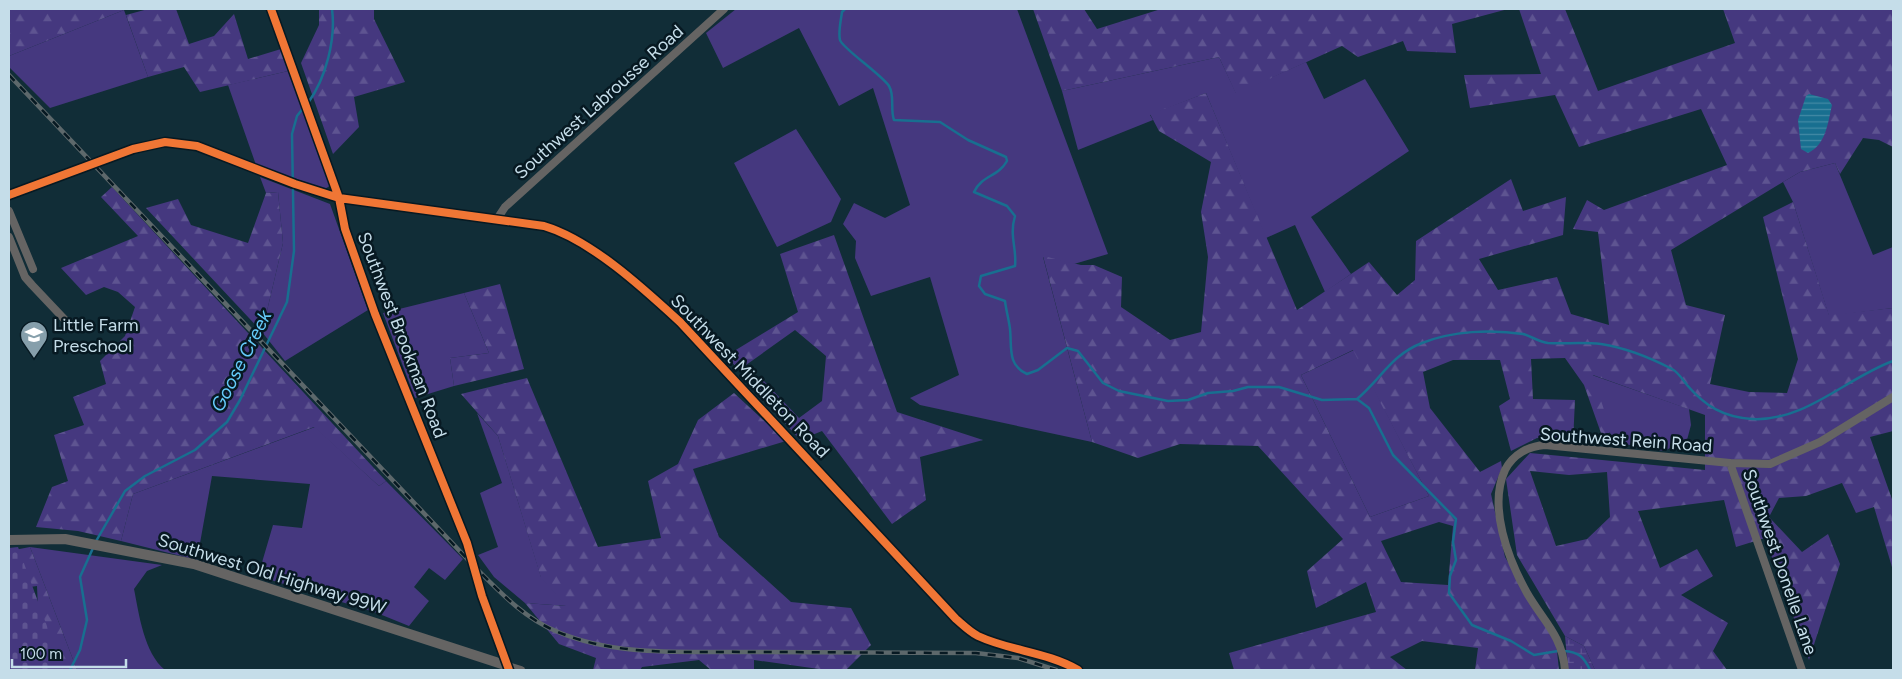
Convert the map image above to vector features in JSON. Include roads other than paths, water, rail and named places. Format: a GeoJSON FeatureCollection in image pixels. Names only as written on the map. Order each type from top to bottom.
{"type":"FeatureCollection","features":[{"type":"Feature","properties":{"kind":"street","name":"Southwest Brookman Road"},"geometry":{"type":"LineString","coordinates":[[271,9],[339,198],[345,229],[375,314],[467,543],[482,596],[508,668]]}},
{"type":"Feature","properties":{"kind":"street","name":"Southwest Labrousse Road"},"geometry":{"type":"LineString","coordinates":[[497,219],[505,207],[724,9]]}},
{"type":"Feature","properties":{"kind":"street","name":"Southwest Middleton Road"},"geometry":{"type":"LineString","coordinates":[[9,195],[134,149],[165,142],[197,146],[294,184],[339,198],[544,226],[562,232],[589,249],[657,301],[781,428],[950,612],[976,635],[1053,658],[1078,670]]}},
{"type":"Feature","properties":{"kind":"street"},"geometry":{"type":"LineString","coordinates":[[9,212],[33,269]]}},
{"type":"Feature","properties":{"kind":"street"},"geometry":{"type":"LineString","coordinates":[[9,238],[25,277],[32,286],[67,322],[90,328]]}},
{"type":"Feature","properties":{"kind":"street","name":"Southwest Rein Road"},"geometry":{"type":"LineString","coordinates":[[1564,670],[1562,650],[1552,627],[1528,593],[1505,538],[1498,495],[1500,482],[1507,467],[1516,456],[1535,446],[1545,445],[1762,465],[1778,462],[1820,442],[1893,397]]}},
{"type":"Feature","properties":{"kind":"street","name":"Southwest Donelle Lane"},"geometry":{"type":"LineString","coordinates":[[1730,463],[1802,670]]}},
{"type":"Feature","properties":{"kind":"street","name":"Southwest Old Highway 99W"},"geometry":{"type":"LineString","coordinates":[[9,540],[65,539],[186,562],[508,668],[520,670]]}},
{"type":"Feature","properties":{"kind":"water"},"geometry":{"type":"Polygon","coordinates":[[[1809,94],[1828,99],[1832,105],[1827,126],[1819,145],[1808,153],[1801,149],[1798,120],[1806,96],[1809,94]]]}},
{"type":"Feature","properties":{"kind":"waterway","name":"Goose Creek"},"geometry":{"type":"LineString","coordinates":[[308,103],[325,70],[331,45],[332,9]]}},
{"type":"Feature","properties":{"kind":"waterway"},"geometry":{"type":"LineString","coordinates":[[845,9],[842,12],[839,30],[840,40],[847,49],[889,86],[892,94],[894,120],[940,122],[968,140],[1006,157],[1007,161],[1003,166],[981,182],[974,192],[1007,206],[1015,216],[1013,223],[1015,266],[981,276],[979,286],[985,294],[1005,301],[1013,361],[1016,366],[1027,374],[1038,370],[1067,348],[1078,351],[1103,383],[1119,391],[1168,401],[1188,400],[1208,393],[1233,391],[1248,387],[1279,387],[1322,400],[1357,399],[1369,408],[1393,455],[1456,519],[1453,542],[1456,560],[1450,576],[1449,593],[1472,625],[1511,641],[1534,655],[1558,651]]}},
{"type":"Feature","properties":{"kind":"waterway","name":"Goose Creek"},"geometry":{"type":"LineString","coordinates":[[95,543],[125,491],[145,476],[195,450],[227,422],[240,400],[287,302],[294,251],[292,134],[297,116],[304,107]]}},
{"type":"Feature","properties":{"kind":"waterway"},"geometry":{"type":"LineString","coordinates":[[1357,399],[1394,361],[1411,348],[1446,336],[1485,331],[1523,334],[1548,343],[1601,344],[1628,351],[1674,370],[1701,399],[1715,409],[1732,416],[1752,419],[1790,414],[1825,398],[1876,368],[1893,361]]}},
{"type":"Feature","properties":{"kind":"waterway","name":"Goose Creek"},"geometry":{"type":"LineString","coordinates":[[70,670],[80,650],[87,620],[80,577],[93,548]]}},
{"type":"Feature","properties":{"kind":"waterway"},"geometry":{"type":"LineString","coordinates":[[1564,651],[1580,656],[1590,670]]}},
{"type":"Feature","properties":{"kind":"railway"},"geometry":{"type":"LineString","coordinates":[[9,75],[491,584],[522,611],[545,626],[581,640],[627,649],[676,652],[976,653],[1018,658],[1056,670]]}},
{"type":"Feature","properties":{"kind":"place","name":"Little Farm Preschool"},"geometry":{"type":"Point","coordinates":[34,359]}}]}
